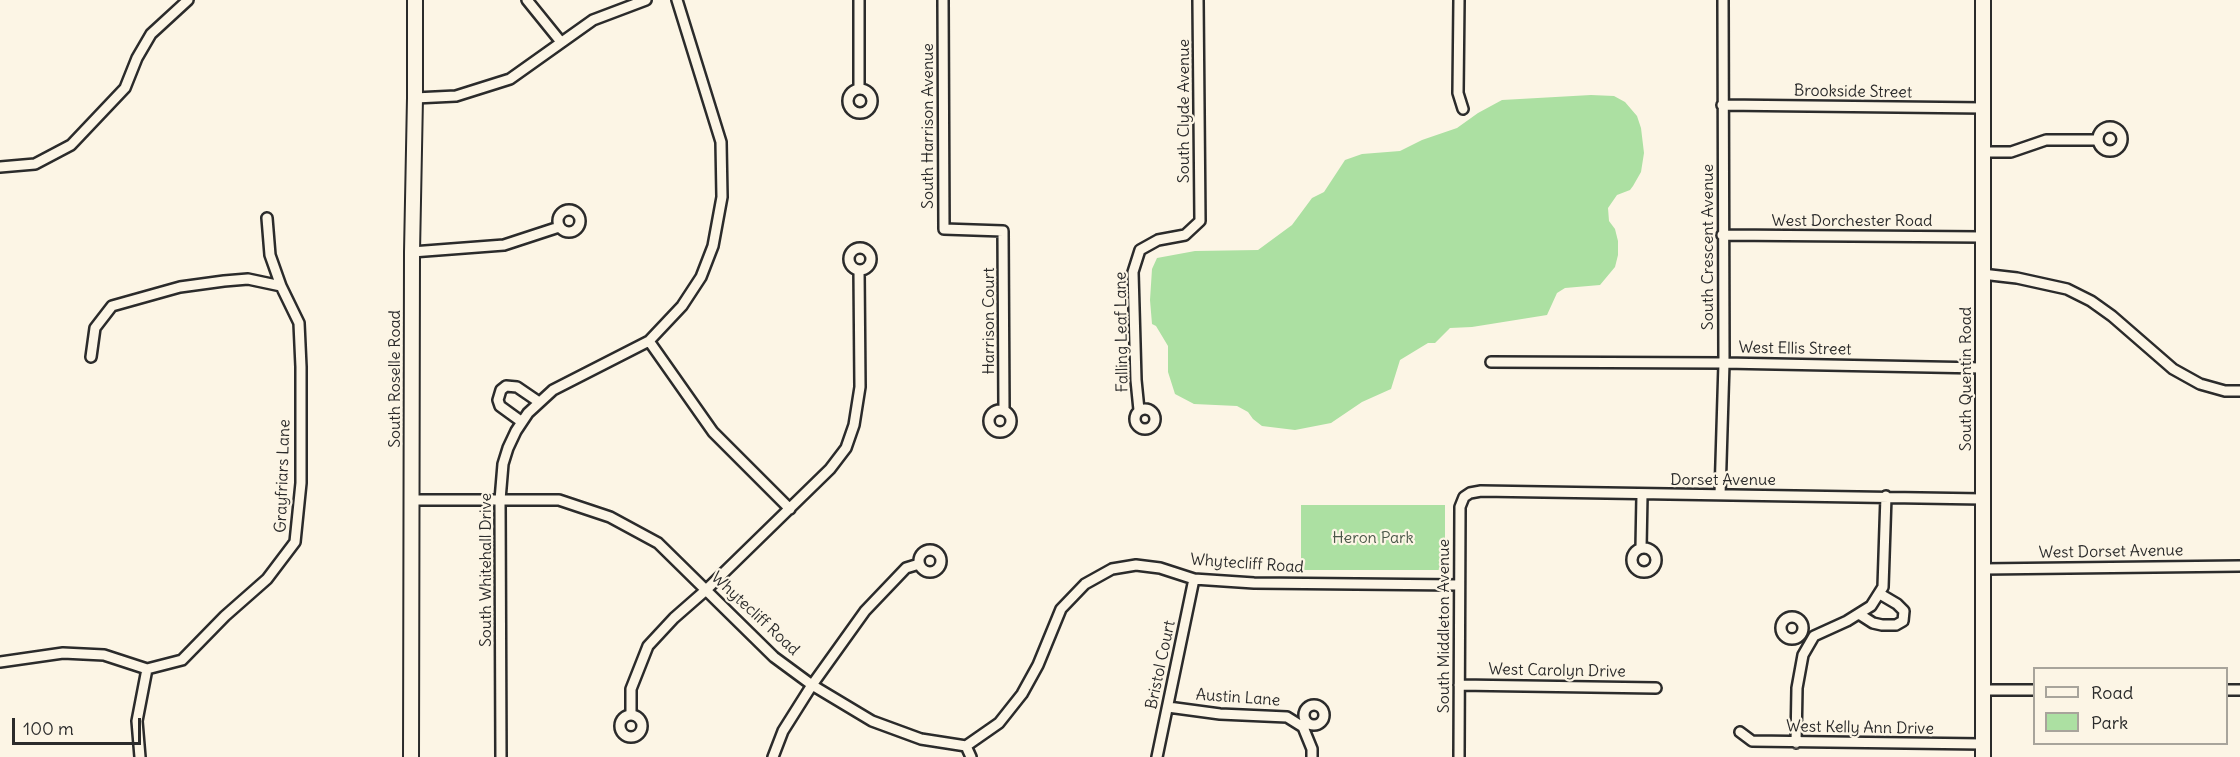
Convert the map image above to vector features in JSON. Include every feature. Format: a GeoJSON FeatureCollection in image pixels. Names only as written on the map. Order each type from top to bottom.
{"type":"FeatureCollection","features":[{"type":"Feature","properties":{"kind":"main road","name":"South Roselle Road"},"geometry":{"type":"LineString","coordinates":[[411,757],[415,0]]}},
{"type":"Feature","properties":{"kind":"main road","name":"South Quentin Road"},"geometry":{"type":"LineString","coordinates":[[1983,0],[1983,751]]}},
{"type":"Feature","properties":{"kind":"street"},"geometry":{"type":"LineString","coordinates":[[0,167],[35,164],[71,145],[125,88],[137,58],[151,34],[188,0]]}},
{"type":"Feature","properties":{"kind":"street"},"geometry":{"type":"LineString","coordinates":[[527,0],[561,42]]}},
{"type":"Feature","properties":{"kind":"street"},"geometry":{"type":"LineString","coordinates":[[415,98],[456,96],[510,79],[593,20],[646,0]]}},
{"type":"Feature","properties":{"kind":"street","name":"South Whitehall Drive"},"geometry":{"type":"LineString","coordinates":[[501,757],[500,500],[503,464],[508,448],[522,422],[539,402],[563,384],[649,341],[682,306],[701,277],[713,246],[722,197],[721,142],[676,0]]}},
{"type":"Feature","properties":{"kind":"street"},"geometry":{"type":"LineString","coordinates":[[859,0],[860,89]]}},
{"type":"Feature","properties":{"kind":"street","name":"South Harrison Avenue"},"geometry":{"type":"LineString","coordinates":[[943,0],[944,229],[1003,231]]}},
{"type":"Feature","properties":{"kind":"street","name":"South Clyde Avenue"},"geometry":{"type":"LineString","coordinates":[[1198,0],[1200,221]]}},
{"type":"Feature","properties":{"kind":"street"},"geometry":{"type":"LineString","coordinates":[[1459,0],[1458,93],[1463,109]]}},
{"type":"Feature","properties":{"kind":"street","name":"South Crescent Avenue"},"geometry":{"type":"LineString","coordinates":[[1720,495],[1724,363],[1723,0]]}},
{"type":"Feature","properties":{"kind":"street","name":"Brookside Street"},"geometry":{"type":"LineString","coordinates":[[1722,105],[1984,108]]}},
{"type":"Feature","properties":{"kind":"street"},"geometry":{"type":"LineString","coordinates":[[1983,152],[2011,152],[2046,140],[2097,140]]}},
{"type":"Feature","properties":{"kind":"street","name":"Grayfriars Lane"},"geometry":{"type":"LineString","coordinates":[[147,669],[183,660],[225,616],[267,579],[296,542],[301,483],[299,323],[281,286],[270,255],[267,218]]}},
{"type":"Feature","properties":{"kind":"street","name":"Falling Leaf Lane"},"geometry":{"type":"LineString","coordinates":[[1139,411],[1133,272],[1140,250],[1158,240],[1185,235],[1200,221]]}},
{"type":"Feature","properties":{"kind":"street"},"geometry":{"type":"LineString","coordinates":[[412,252],[504,245],[560,227]]}},
{"type":"Feature","properties":{"kind":"street","name":"Harrison Court"},"geometry":{"type":"LineString","coordinates":[[1003,231],[1004,410]]}},
{"type":"Feature","properties":{"kind":"street","name":"West Dorchester Road"},"geometry":{"type":"LineString","coordinates":[[1722,235],[1982,237]]}},
{"type":"Feature","properties":{"kind":"street"},"geometry":{"type":"LineString","coordinates":[[631,715],[631,688],[648,646],[674,618],[706,590],[830,469],[846,447],[854,425],[860,387],[859,270]]}},
{"type":"Feature","properties":{"kind":"street"},"geometry":{"type":"LineString","coordinates":[[1982,274],[2018,278],[2067,289],[2112,316],[2172,369],[2200,384],[2225,391],[2240,391]]}},
{"type":"Feature","properties":{"kind":"street"},"geometry":{"type":"LineString","coordinates":[[91,357],[95,328],[112,306],[180,287],[224,281],[248,279],[281,286]]}},
{"type":"Feature","properties":{"kind":"street"},"geometry":{"type":"LineString","coordinates":[[649,341],[713,432],[790,508]]}},
{"type":"Feature","properties":{"kind":"street","name":"West Ellis Street"},"geometry":{"type":"LineString","coordinates":[[1491,362],[1724,363],[1982,368]]}},
{"type":"Feature","properties":{"kind":"street"},"geometry":{"type":"LineString","coordinates":[[522,422],[500,406],[498,400],[501,390],[506,386],[517,387],[539,402]]}},
{"type":"Feature","properties":{"kind":"street","name":"Dorset Avenue"},"geometry":{"type":"LineString","coordinates":[[1464,496],[1476,491],[1983,498]]}},
{"type":"Feature","properties":{"kind":"street"},"geometry":{"type":"LineString","coordinates":[[1641,548],[1642,495]]}},
{"type":"Feature","properties":{"kind":"street","name":"South Middleton Avenue"},"geometry":{"type":"LineString","coordinates":[[1458,757],[1458,585],[1460,507],[1464,496]]}},
{"type":"Feature","properties":{"kind":"street"},"geometry":{"type":"LineString","coordinates":[[1796,742],[1797,688],[1803,655],[1814,636],[1871,606],[1883,587],[1886,496]]}},
{"type":"Feature","properties":{"kind":"street","name":"Whytecliff Road"},"geometry":{"type":"LineString","coordinates":[[412,500],[559,500],[610,517],[658,543],[774,657],[812,685],[872,721],[921,739],[966,746],[999,723],[1022,694],[1038,665],[1061,609],[1085,584],[1112,569],[1136,565],[1160,568],[1194,579],[1254,583],[1458,585]]}},
{"type":"Feature","properties":{"kind":"street"},"geometry":{"type":"LineString","coordinates":[[773,757],[783,731],[865,610],[906,568],[919,564]]}},
{"type":"Feature","properties":{"kind":"street","name":"West Dorset Avenue"},"geometry":{"type":"LineString","coordinates":[[1983,568],[2240,566]]}},
{"type":"Feature","properties":{"kind":"street","name":"Bristol Court"},"geometry":{"type":"LineString","coordinates":[[1156,757],[1194,579]]}},
{"type":"Feature","properties":{"kind":"street"},"geometry":{"type":"LineString","coordinates":[[1859,614],[1873,623],[1882,625],[1896,625],[1903,621],[1904,610],[1880,594]]}},
{"type":"Feature","properties":{"kind":"street"},"geometry":{"type":"LineString","coordinates":[[1800,636],[1810,643]]}},
{"type":"Feature","properties":{"kind":"street"},"geometry":{"type":"LineString","coordinates":[[0,662],[63,653],[105,655],[147,669],[137,721],[140,757]]}},
{"type":"Feature","properties":{"kind":"street","name":"West Carolyn Drive"},"geometry":{"type":"LineString","coordinates":[[1458,685],[1656,688]]}},
{"type":"Feature","properties":{"kind":"street"},"geometry":{"type":"LineString","coordinates":[[1983,690],[2033,690]]}},
{"type":"Feature","properties":{"kind":"street","name":"Austin Lane"},"geometry":{"type":"LineString","coordinates":[[1168,707],[1220,714],[1287,717],[1305,725],[1312,757]]}},
{"type":"Feature","properties":{"kind":"street","name":"West Kelly Ann Drive"},"geometry":{"type":"LineString","coordinates":[[1740,732],[1752,741],[1983,751]]}},
{"type":"Feature","properties":{"kind":"street"},"geometry":{"type":"LineString","coordinates":[[966,746],[972,757]]}},
{"type":"Feature","properties":{"kind":"green space"},"geometry":{"type":"Polygon","coordinates":[[[1591,95],[1614,96],[1625,102],[1637,116],[1644,153],[1641,172],[1633,186],[1630,190],[1617,195],[1608,208],[1609,221],[1615,229],[1618,241],[1618,255],[1615,267],[1600,285],[1565,288],[1557,293],[1547,315],[1472,327],[1450,328],[1435,343],[1428,343],[1400,360],[1391,389],[1362,402],[1331,423],[1295,430],[1262,426],[1248,412],[1237,406],[1194,404],[1175,394],[1168,372],[1168,346],[1156,326],[1152,324],[1150,300],[1152,269],[1157,258],[1195,251],[1258,250],[1292,225],[1312,198],[1324,192],[1345,160],[1362,154],[1400,151],[1422,140],[1457,128],[1502,100],[1591,95]]]}},
{"type":"Feature","properties":{"kind":"green space","name":"Heron Park"},"geometry":{"type":"Polygon","coordinates":[[[1301,505],[1445,505],[1445,570],[1301,570],[1301,505]]]}}]}
